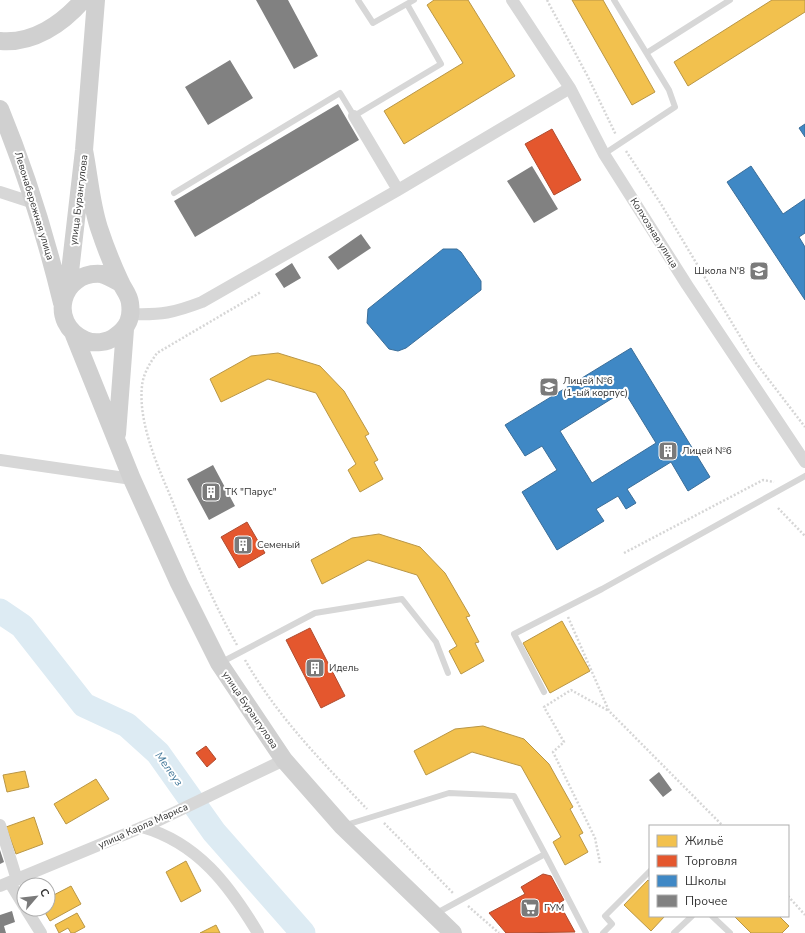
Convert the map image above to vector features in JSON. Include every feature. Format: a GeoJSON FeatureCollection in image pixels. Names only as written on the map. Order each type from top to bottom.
{"type":"FeatureCollection","features":[{"type":"Feature","properties":{"kind":"main road"},"geometry":{"type":"LineString","coordinates":[[0,41],[30,38],[52,28],[71,13],[83,0]]}},
{"type":"Feature","properties":{"kind":"main road"},"geometry":{"type":"LineString","coordinates":[[84,150],[96,0]]}},
{"type":"Feature","properties":{"kind":"main road","name":"Левонабережная улица"},"geometry":{"type":"LineString","coordinates":[[0,110],[18,152],[65,297]]}},
{"type":"Feature","properties":{"kind":"main road","name":"улица Бурангулова"},"geometry":{"type":"LineString","coordinates":[[84,150],[98,226],[120,283],[129,296],[117,439]]}},
{"type":"Feature","properties":{"kind":"main road","name":"улица Бурангулова"},"geometry":{"type":"LineString","coordinates":[[84,150],[65,297],[64,321],[74,335],[132,479],[178,583],[219,663],[284,760],[342,826],[452,933]]}},
{"type":"Feature","properties":{"kind":"main road"},"geometry":{"type":"LineString","coordinates":[[65,297],[82,277],[102,274],[120,283]]}},
{"type":"Feature","properties":{"kind":"main road"},"geometry":{"type":"LineString","coordinates":[[74,335],[92,343],[111,340],[128,322]]}},
{"type":"Feature","properties":{"kind":"street","name":"Колхозная улица"},"geometry":{"type":"LineString","coordinates":[[512,0],[570,88],[604,154],[687,285],[805,462]]}},
{"type":"Feature","properties":{"kind":"street"},"geometry":{"type":"LineString","coordinates":[[128,322],[178,311],[202,302],[398,190],[570,88]]}},
{"type":"Feature","properties":{"kind":"street"},"geometry":{"type":"LineString","coordinates":[[354,116],[398,190]]}},
{"type":"Feature","properties":{"kind":"street"},"geometry":{"type":"LineString","coordinates":[[0,192],[34,203]]}},
{"type":"Feature","properties":{"kind":"street"},"geometry":{"type":"LineString","coordinates":[[0,460],[132,479]]}},
{"type":"Feature","properties":{"kind":"street","name":"улица Карла Маркса"},"geometry":{"type":"LineString","coordinates":[[9,883],[142,828],[284,760]]}},
{"type":"Feature","properties":{"kind":"street"},"geometry":{"type":"LineString","coordinates":[[0,825],[9,883],[16,894]]}},
{"type":"Feature","properties":{"kind":"street"},"geometry":{"type":"LineString","coordinates":[[142,828],[162,833],[178,842],[212,869],[230,889],[258,933]]}},
{"type":"Feature","properties":{"kind":"street"},"geometry":{"type":"LineString","coordinates":[[31,917],[40,933]]}},
{"type":"Feature","properties":{"kind":"lane"},"geometry":{"type":"LineString","coordinates":[[358,0],[373,23],[414,0]]}},
{"type":"Feature","properties":{"kind":"lane"},"geometry":{"type":"LineString","coordinates":[[604,154],[675,107],[669,90],[648,52],[614,0]]}},
{"type":"Feature","properties":{"kind":"lane"},"geometry":{"type":"LineString","coordinates":[[648,52],[730,0]]}},
{"type":"Feature","properties":{"kind":"lane"},"geometry":{"type":"LineString","coordinates":[[174,193],[340,93],[354,116],[442,64],[408,4]]}},
{"type":"Feature","properties":{"kind":"lane"},"geometry":{"type":"LineString","coordinates":[[544,692],[514,634],[564,609],[805,476]]}},
{"type":"Feature","properties":{"kind":"lane"},"geometry":{"type":"LineString","coordinates":[[219,663],[315,614],[402,599],[436,642],[448,673]]}},
{"type":"Feature","properties":{"kind":"lane"},"geometry":{"type":"LineString","coordinates":[[342,826],[449,793],[514,796],[586,933]]}},
{"type":"Feature","properties":{"kind":"lane"},"geometry":{"type":"LineString","coordinates":[[434,915],[545,854]]}},
{"type":"Feature","properties":{"kind":"lane"},"geometry":{"type":"LineString","coordinates":[[603,933],[612,924],[605,916],[649,872]]}},
{"type":"Feature","properties":{"kind":"lane"},"geometry":{"type":"LineString","coordinates":[[674,933],[691,917]]}},
{"type":"Feature","properties":{"kind":"lane"},"geometry":{"type":"LineString","coordinates":[[713,917],[730,933]]}},
{"type":"Feature","properties":{"kind":"path"},"geometry":{"type":"LineString","coordinates":[[547,0],[588,77],[621,144],[661,204],[756,363],[805,427]]}},
{"type":"Feature","properties":{"kind":"path"},"geometry":{"type":"LineString","coordinates":[[261,292],[157,353],[148,365],[142,386],[143,416],[154,456],[196,562],[241,652],[258,682],[304,744],[374,816],[385,824],[462,900],[499,933]]}},
{"type":"Feature","properties":{"kind":"path"},"geometry":{"type":"LineString","coordinates":[[624,553],[763,480],[775,482]]}},
{"type":"Feature","properties":{"kind":"path"},"geometry":{"type":"LineString","coordinates":[[778,508],[805,536]]}},
{"type":"Feature","properties":{"kind":"path"},"geometry":{"type":"LineString","coordinates":[[564,609],[609,711]]}},
{"type":"Feature","properties":{"kind":"path"},"geometry":{"type":"LineString","coordinates":[[600,863],[596,838],[553,752],[564,742],[544,707],[571,690],[609,711],[722,825]]}},
{"type":"Feature","properties":{"kind":"path"},"geometry":{"type":"LineString","coordinates":[[789,897],[805,915]]}},
{"type":"Feature","properties":{"kind":"building: Жильё"},"geometry":{"type":"Polygon","coordinates":[[[434,0],[468,0],[515,76],[404,144],[384,111],[463,63],[427,5],[434,0]]]}},
{"type":"Feature","properties":{"kind":"building: Жильё"},"geometry":{"type":"Polygon","coordinates":[[[572,0],[603,0],[655,92],[632,105],[572,0]]]}},
{"type":"Feature","properties":{"kind":"building: Жильё"},"geometry":{"type":"Polygon","coordinates":[[[772,0],[805,0],[805,12],[688,86],[674,62],[772,0]]]}},
{"type":"Feature","properties":{"kind":"building: Жильё"},"geometry":{"type":"Polygon","coordinates":[[[278,353],[320,366],[344,391],[369,434],[365,436],[378,460],[374,462],[383,479],[360,492],[348,470],[356,464],[316,393],[268,379],[221,402],[210,379],[251,356],[278,353]]]}},
{"type":"Feature","properties":{"kind":"building: Жильё"},"geometry":{"type":"Polygon","coordinates":[[[379,534],[420,547],[445,573],[470,616],[466,617],[479,642],[475,643],[484,661],[461,674],[449,651],[457,646],[417,575],[368,560],[322,584],[311,560],[352,538],[379,534]]]}},
{"type":"Feature","properties":{"kind":"building: Жильё"},"geometry":{"type":"Polygon","coordinates":[[[562,621],[590,671],[550,693],[523,643],[562,621]]]}},
{"type":"Feature","properties":{"kind":"building: Жильё"},"geometry":{"type":"Polygon","coordinates":[[[483,726],[524,739],[549,764],[573,807],[570,809],[583,833],[579,835],[588,852],[565,865],[553,842],[561,837],[521,766],[472,752],[426,775],[414,751],[455,729],[483,726]]]}},
{"type":"Feature","properties":{"kind":"building: Жильё"},"geometry":{"type":"Polygon","coordinates":[[[25,771],[29,787],[7,792],[3,775],[25,771]]]}},
{"type":"Feature","properties":{"kind":"building: Жильё"},"geometry":{"type":"Polygon","coordinates":[[[96,779],[109,799],[66,824],[54,804],[96,779]]]}},
{"type":"Feature","properties":{"kind":"building: Жильё"},"geometry":{"type":"Polygon","coordinates":[[[34,817],[43,844],[16,854],[6,827],[34,817]]]}},
{"type":"Feature","properties":{"kind":"building: Жильё"},"geometry":{"type":"Polygon","coordinates":[[[186,861],[201,891],[181,902],[166,872],[186,861]]]}},
{"type":"Feature","properties":{"kind":"building: Жильё"},"geometry":{"type":"Polygon","coordinates":[[[648,880],[649,917],[664,917],[651,931],[624,905],[648,880]]]}},
{"type":"Feature","properties":{"kind":"building: Жильё"},"geometry":{"type":"Polygon","coordinates":[[[71,886],[81,904],[50,921],[48,917],[56,917],[56,894],[71,886]]]}},
{"type":"Feature","properties":{"kind":"building: Жильё"},"geometry":{"type":"Polygon","coordinates":[[[77,913],[85,927],[74,933],[71,933],[68,928],[59,933],[55,925],[77,913]]]}},
{"type":"Feature","properties":{"kind":"building: Жильё"},"geometry":{"type":"Polygon","coordinates":[[[735,917],[780,917],[789,926],[782,933],[751,933],[735,917]]]}},
{"type":"Feature","properties":{"kind":"building: Жильё"},"geometry":{"type":"Polygon","coordinates":[[[216,925],[220,933],[200,933],[216,925]]]}},
{"type":"Feature","properties":{"kind":"building: Торговля"},"geometry":{"type":"Polygon","coordinates":[[[552,129],[581,180],[554,195],[525,144],[552,129]]]}},
{"type":"Feature","properties":{"kind":"building: Торговля","name":"Семеный"},"geometry":{"type":"Polygon","coordinates":[[[247,522],[265,553],[239,568],[221,537],[247,522]]]}},
{"type":"Feature","properties":{"kind":"building: Торговля","name":"Идель"},"geometry":{"type":"Polygon","coordinates":[[[310,628],[345,696],[321,708],[286,640],[310,628]]]}},
{"type":"Feature","properties":{"kind":"building: Торговля"},"geometry":{"type":"Polygon","coordinates":[[[206,746],[216,759],[207,767],[196,753],[206,746]]]}},
{"type":"Feature","properties":{"kind":"building: Торговля","name":"ГУМ"},"geometry":{"type":"Polygon","coordinates":[[[543,874],[551,876],[564,900],[559,903],[575,932],[506,933],[489,913],[525,894],[521,887],[543,874]]]}},
{"type":"Feature","properties":{"kind":"building: Школы"},"geometry":{"type":"Polygon","coordinates":[[[805,124],[805,137],[799,128],[805,124]]]}},
{"type":"Feature","properties":{"kind":"building: Школы"},"geometry":{"type":"Polygon","coordinates":[[[751,166],[783,214],[805,199],[805,233],[799,237],[805,247],[805,300],[727,182],[751,166]]]}},
{"type":"Feature","properties":{"kind":"building: Школы"},"geometry":{"type":"Polygon","coordinates":[[[443,249],[457,249],[461,252],[481,281],[481,290],[406,348],[398,351],[389,349],[367,323],[368,309],[443,249]]]}},
{"type":"Feature","properties":{"kind":"building: Школы","name":"Лицей №6"},"geometry":{"type":"Polygon","coordinates":[[[631,348],[710,477],[688,491],[671,462],[627,489],[636,503],[626,509],[618,496],[596,509],[604,521],[557,550],[522,492],[557,470],[542,446],[525,456],[505,425],[631,348]],[[624,391],[560,431],[592,483],[656,443],[624,391]]]}},
{"type":"Feature","properties":{"kind":"building: Прочее"},"geometry":{"type":"Polygon","coordinates":[[[256,0],[288,0],[318,56],[294,69],[256,0]]]}},
{"type":"Feature","properties":{"kind":"building: Прочее"},"geometry":{"type":"Polygon","coordinates":[[[230,60],[253,98],[208,125],[185,87],[230,60]]]}},
{"type":"Feature","properties":{"kind":"building: Прочее"},"geometry":{"type":"Polygon","coordinates":[[[338,104],[359,140],[195,237],[174,201],[338,104]]]}},
{"type":"Feature","properties":{"kind":"building: Прочее"},"geometry":{"type":"Polygon","coordinates":[[[532,166],[558,209],[534,223],[507,181],[532,166]]]}},
{"type":"Feature","properties":{"kind":"building: Прочее"},"geometry":{"type":"Polygon","coordinates":[[[361,234],[371,248],[338,270],[328,257],[361,234]]]}},
{"type":"Feature","properties":{"kind":"building: Прочее"},"geometry":{"type":"Polygon","coordinates":[[[292,263],[301,278],[284,288],[275,274],[292,263]]]}},
{"type":"Feature","properties":{"kind":"building: Прочее","name":"ТК \"Парус\""},"geometry":{"type":"Polygon","coordinates":[[[213,465],[235,506],[209,520],[187,479],[213,465]]]}},
{"type":"Feature","properties":{"kind":"building: Прочее"},"geometry":{"type":"Polygon","coordinates":[[[659,772],[672,790],[663,797],[649,780],[659,772]]]}},
{"type":"Feature","properties":{"kind":"building: Прочее"},"geometry":{"type":"Polygon","coordinates":[[[0,850],[4,862],[0,864],[0,850]]]}},
{"type":"Feature","properties":{"kind":"building: Прочее"},"geometry":{"type":"Polygon","coordinates":[[[12,911],[15,922],[4,926],[6,933],[0,933],[0,915],[12,911]]]}},
{"type":"Feature","properties":{"kind":"waterway","name":"Мелеуз"},"geometry":{"type":"LineString","coordinates":[[0,611],[22,626],[84,705],[127,725],[158,753],[214,832],[303,933]]}},
{"type":"Feature","properties":{"kind":"place","name":"Школа N'8"},"geometry":{"type":"Point","coordinates":[759,271]}},
{"type":"Feature","properties":{"kind":"place","name":"Лицей №6 (1-ый корпус)"},"geometry":{"type":"Point","coordinates":[549,387]}},
{"type":"Feature","properties":{"kind":"place","name":"Лицей №6"},"geometry":{"type":"Point","coordinates":[668,451]}},
{"type":"Feature","properties":{"kind":"place","name":"ТК \"Парус\""},"geometry":{"type":"Point","coordinates":[211,492]}},
{"type":"Feature","properties":{"kind":"place","name":"Семеный"},"geometry":{"type":"Point","coordinates":[243,545]}},
{"type":"Feature","properties":{"kind":"place","name":"Идель"},"geometry":{"type":"Point","coordinates":[315,668]}},
{"type":"Feature","properties":{"kind":"place","name":"ГУМ"},"geometry":{"type":"Point","coordinates":[530,908]}}]}
